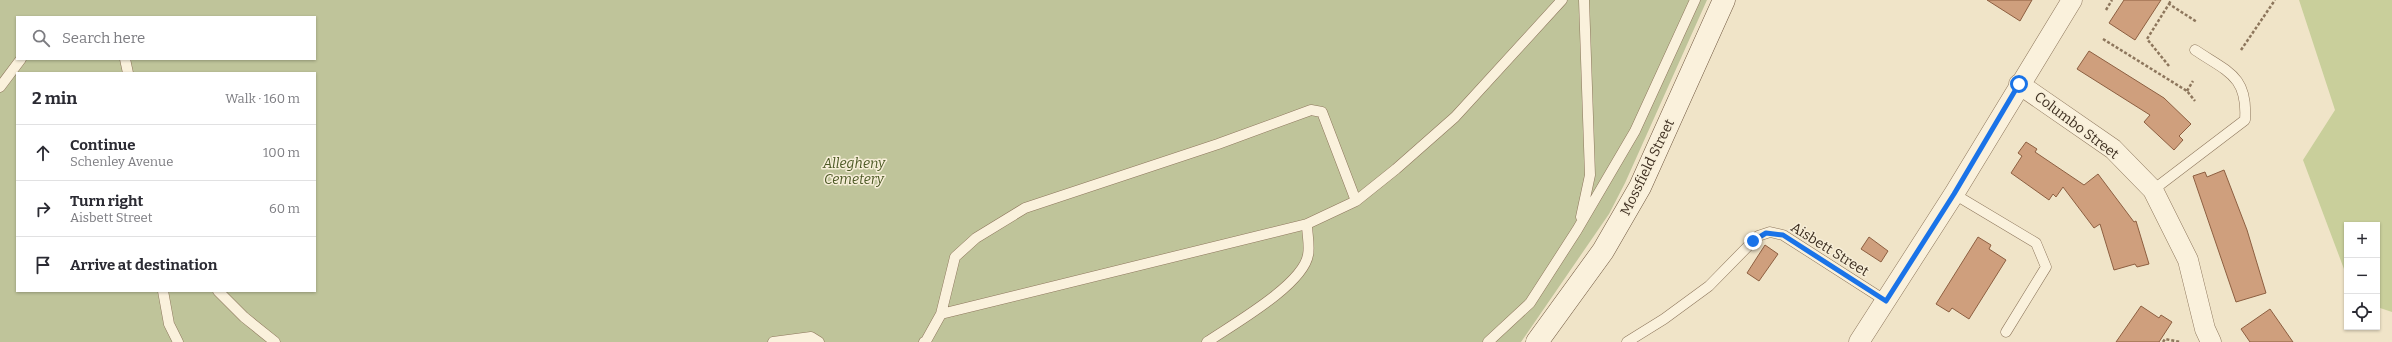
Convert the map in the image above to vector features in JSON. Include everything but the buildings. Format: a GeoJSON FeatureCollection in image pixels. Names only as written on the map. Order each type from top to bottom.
{"type":"FeatureCollection","features":[{"type":"Feature","properties":{"kind":"street","name":"Mossfield Street"},"geometry":{"type":"LineString","coordinates":[[1539,341],[1603,251],[1640,187],[1724,0]]}},
{"type":"Feature","properties":{"kind":"street"},"geometry":{"type":"LineString","coordinates":[[1859,342],[1954,194],[2019,84],[2072,0]]}},
{"type":"Feature","properties":{"kind":"street","name":"Columbo Street"},"geometry":{"type":"LineString","coordinates":[[2019,84],[2113,149],[2152,190],[2188,260],[2205,329],[2211,342]]}},
{"type":"Feature","properties":{"kind":"lane"},"geometry":{"type":"LineString","coordinates":[[941,314],[1307,224],[1356,201],[1455,117],[1562,0]]}},
{"type":"Feature","properties":{"kind":"lane"},"geometry":{"type":"LineString","coordinates":[[1571,240],[1583,212],[1590,175],[1587,15],[1584,0]]}},
{"type":"Feature","properties":{"kind":"lane"},"geometry":{"type":"LineString","coordinates":[[1488,342],[1530,303],[1571,240],[1635,130],[1695,0]]}},
{"type":"Feature","properties":{"kind":"lane"},"geometry":{"type":"LineString","coordinates":[[2152,190],[2245,120],[2246,100],[2242,87],[2233,76],[2195,50]]}},
{"type":"Feature","properties":{"kind":"lane"},"geometry":{"type":"LineString","coordinates":[[0,87],[20,60]]}},
{"type":"Feature","properties":{"kind":"lane"},"geometry":{"type":"LineString","coordinates":[[125,60],[128,72]]}},
{"type":"Feature","properties":{"kind":"lane"},"geometry":{"type":"LineString","coordinates":[[924,342],[941,314],[955,257],[976,238],[1025,208],[1218,144],[1311,110],[1322,112],[1356,201]]}},
{"type":"Feature","properties":{"kind":"lane"},"geometry":{"type":"LineString","coordinates":[[1954,194],[2036,243],[2046,267],[2006,332]]}},
{"type":"Feature","properties":{"kind":"lane"},"geometry":{"type":"LineString","coordinates":[[1207,342],[1270,300],[1300,274],[1308,255],[1307,224]]}},
{"type":"Feature","properties":{"kind":"lane","name":"Aisbett Street"},"geometry":{"type":"LineString","coordinates":[[1627,342],[1664,319],[1709,286],[1756,238],[1766,233],[1783,235],[1886,301]]}},
{"type":"Feature","properties":{"kind":"lane"},"geometry":{"type":"LineString","coordinates":[[163,292],[169,324],[178,342]]}},
{"type":"Feature","properties":{"kind":"lane"},"geometry":{"type":"LineString","coordinates":[[219,292],[244,317],[275,342]]}},
{"type":"Feature","properties":{"kind":"lane"},"geometry":{"type":"LineString","coordinates":[[773,342],[811,337],[819,342]]}},
{"type":"Feature","properties":{"kind":"path"},"geometry":{"type":"LineString","coordinates":[[2106,10],[2112,0]]}},
{"type":"Feature","properties":{"kind":"path"},"geometry":{"type":"LineString","coordinates":[[2169,66],[2147,39],[2171,0]]}},
{"type":"Feature","properties":{"kind":"path"},"geometry":{"type":"LineString","coordinates":[[2241,50],[2275,0]]}},
{"type":"Feature","properties":{"kind":"path"},"geometry":{"type":"LineString","coordinates":[[2169,4],[2197,22]]}},
{"type":"Feature","properties":{"kind":"path"},"geometry":{"type":"LineString","coordinates":[[2103,39],[2187,91],[2194,102]]}},
{"type":"Feature","properties":{"kind":"path"},"geometry":{"type":"LineString","coordinates":[[2187,91],[2193,81]]}},
{"type":"Feature","properties":{"kind":"path"},"geometry":{"type":"LineString","coordinates":[[2162,342],[2165,339],[2180,342]]}},
{"type":"Feature","properties":{"kind":"green space","name":"Allegheny Cemetery"},"geometry":{"type":"Polygon","coordinates":[[[0,0],[1707,0],[1625,183],[1609,214],[1521,342],[0,342],[0,0]]]}},
{"type":"Feature","properties":{"kind":"green space"},"geometry":{"type":"Polygon","coordinates":[[[2299,0],[2392,0],[2392,312],[2380,308],[2380,222],[2344,222],[2344,269],[2303,160],[2335,110],[2299,0]]]}},
{"type":"Feature","properties":{"kind":"route"},"geometry":{"type":"LineString","coordinates":[[1753,241],[1758,236],[1766,233],[1783,235],[1886,301],[1954,194],[2011,100],[2019,84]]}}]}
